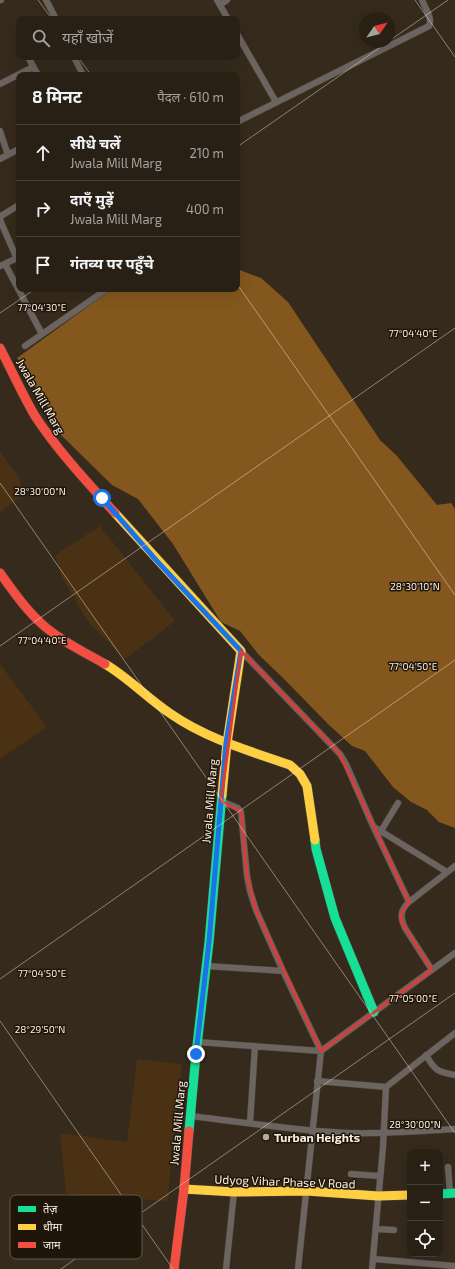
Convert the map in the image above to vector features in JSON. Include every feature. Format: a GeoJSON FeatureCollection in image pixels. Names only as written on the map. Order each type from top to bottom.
{"type":"FeatureCollection","features":[{"type":"Feature","properties":{"kind":"street"},"geometry":{"type":"LineString","coordinates":[[46,0],[54,16]]}},
{"type":"Feature","properties":{"kind":"street"},"geometry":{"type":"LineString","coordinates":[[226,16],[219,2],[227,0]]}},
{"type":"Feature","properties":{"kind":"street"},"geometry":{"type":"LineString","coordinates":[[240,120],[429,26],[431,22],[430,16],[422,0]]}},
{"type":"Feature","properties":{"kind":"street"},"geometry":{"type":"LineString","coordinates":[[240,39],[276,102]]}},
{"type":"Feature","properties":{"kind":"street"},"geometry":{"type":"LineString","coordinates":[[30,60],[36,72]]}},
{"type":"Feature","properties":{"kind":"street"},"geometry":{"type":"LineString","coordinates":[[75,60],[79,72]]}},
{"type":"Feature","properties":{"kind":"street"},"geometry":{"type":"LineString","coordinates":[[23,72],[33,67]]}},
{"type":"Feature","properties":{"kind":"street"},"geometry":{"type":"LineString","coordinates":[[0,84],[16,76]]}},
{"type":"Feature","properties":{"kind":"street"},"geometry":{"type":"LineString","coordinates":[[0,130],[8,155]]}},
{"type":"Feature","properties":{"kind":"street"},"geometry":{"type":"LineString","coordinates":[[0,159],[16,151]]}},
{"type":"Feature","properties":{"kind":"street"},"geometry":{"type":"LineString","coordinates":[[0,216],[16,207]]}},
{"type":"Feature","properties":{"kind":"street"},"geometry":{"type":"LineString","coordinates":[[0,208],[1,224],[16,254]]}},
{"type":"Feature","properties":{"kind":"street"},"geometry":{"type":"LineString","coordinates":[[16,259],[2,265],[16,289]]}},
{"type":"Feature","properties":{"kind":"street"},"geometry":{"type":"LineString","coordinates":[[18,292],[42,334]]}},
{"type":"Feature","properties":{"kind":"street"},"geometry":{"type":"LineString","coordinates":[[24,346],[103,292]]}},
{"type":"Feature","properties":{"kind":"street","name":"Jwala Mill Marg"},"geometry":{"type":"LineString","coordinates":[[0,348],[20,390],[39,422],[72,466],[156,560],[241,651],[226,743],[184,1189],[174,1269]]}},
{"type":"Feature","properties":{"kind":"street"},"geometry":{"type":"LineString","coordinates":[[0,573],[29,611],[44,625],[63,640],[128,679],[157,705],[180,720],[226,743],[290,765],[298,770],[307,786],[316,849],[335,918],[374,1012]]}},
{"type":"Feature","properties":{"kind":"street"},"geometry":{"type":"LineString","coordinates":[[241,651],[340,754],[346,764],[409,902]]}},
{"type":"Feature","properties":{"kind":"street"},"geometry":{"type":"LineString","coordinates":[[221,801],[238,808],[241,812],[247,876],[256,910],[321,1051],[298,1269]]}},
{"type":"Feature","properties":{"kind":"street"},"geometry":{"type":"LineString","coordinates":[[381,831],[398,803]]}},
{"type":"Feature","properties":{"kind":"street"},"geometry":{"type":"LineString","coordinates":[[373,826],[447,872]]}},
{"type":"Feature","properties":{"kind":"street"},"geometry":{"type":"LineString","coordinates":[[432,970],[404,928],[401,921],[401,914],[404,906],[455,866]]}},
{"type":"Feature","properties":{"kind":"street"},"geometry":{"type":"LineString","coordinates":[[197,1042],[321,1051],[455,953]]}},
{"type":"Feature","properties":{"kind":"street"},"geometry":{"type":"LineString","coordinates":[[206,966],[283,971]]}},
{"type":"Feature","properties":{"kind":"street"},"geometry":{"type":"LineString","coordinates":[[317,1081],[386,1087],[455,1032]]}},
{"type":"Feature","properties":{"kind":"street"},"geometry":{"type":"LineString","coordinates":[[250,1123],[255,1046]]}},
{"type":"Feature","properties":{"kind":"street"},"geometry":{"type":"LineString","coordinates":[[426,1055],[436,1071],[455,1075]]}},
{"type":"Feature","properties":{"kind":"street"},"geometry":{"type":"LineString","coordinates":[[372,1269],[384,1134],[386,1087]]}},
{"type":"Feature","properties":{"kind":"street"},"geometry":{"type":"LineString","coordinates":[[190,1116],[313,1130],[384,1134],[455,1129]]}},
{"type":"Feature","properties":{"kind":"street"},"geometry":{"type":"LineString","coordinates":[[443,1194],[453,1193],[448,1168]]}},
{"type":"Feature","properties":{"kind":"street"},"geometry":{"type":"LineString","coordinates":[[351,1174],[380,1176]]}},
{"type":"Feature","properties":{"kind":"street","name":"Udyog Vihar Phase V Road"},"geometry":{"type":"LineString","coordinates":[[184,1189],[234,1192],[306,1191],[378,1196],[407,1195]]}},
{"type":"Feature","properties":{"kind":"street"},"geometry":{"type":"LineString","coordinates":[[226,1269],[234,1192]]}},
{"type":"Feature","properties":{"kind":"street"},"geometry":{"type":"LineString","coordinates":[[376,1229],[394,1230]]}},
{"type":"Feature","properties":{"kind":"street"},"geometry":{"type":"LineString","coordinates":[[374,1259],[455,1266]]}},
{"type":"Feature","properties":{"kind":"highlighted area"},"geometry":{"type":"Polygon","coordinates":[[[241,651],[340,754],[409,902],[401,914],[401,921],[432,970],[321,1051],[256,910],[247,876],[241,812],[221,801],[241,651]]]}},
{"type":"Feature","properties":{"kind":"shaded area"},"geometry":{"type":"Polygon","coordinates":[[[240,270],[261,278],[288,302],[380,440],[397,456],[437,505],[451,503],[455,509],[455,828],[439,822],[427,810],[411,802],[393,787],[365,751],[352,746],[329,725],[259,655],[240,631],[221,622],[173,544],[138,499],[112,485],[61,435],[49,409],[17,358],[108,292],[240,292],[240,270]]]}},
{"type":"Feature","properties":{"kind":"shaded area"},"geometry":{"type":"Polygon","coordinates":[[[0,452],[20,479],[21,497],[0,512],[0,452]]]}},
{"type":"Feature","properties":{"kind":"shaded area"},"geometry":{"type":"Polygon","coordinates":[[[100,526],[175,621],[125,659],[92,626],[79,607],[61,575],[55,555],[100,526]]]}},
{"type":"Feature","properties":{"kind":"shaded area"},"geometry":{"type":"Polygon","coordinates":[[[0,664],[47,727],[0,759],[0,664]]]}},
{"type":"Feature","properties":{"kind":"shaded area"},"geometry":{"type":"Polygon","coordinates":[[[137,1059],[182,1064],[172,1147],[168,1201],[142,1199],[142,1195],[66,1194],[60,1133],[127,1142],[137,1059]]]}},
{"type":"Feature","properties":{"kind":"traffic: fast"},"geometry":{"type":"LineString","coordinates":[[189,1131],[209,942],[222,795]]}},
{"type":"Feature","properties":{"kind":"traffic: fast"},"geometry":{"type":"LineString","coordinates":[[315,840],[316,849],[335,918],[374,1012]]}},
{"type":"Feature","properties":{"kind":"traffic: fast"},"geometry":{"type":"LineString","coordinates":[[443,1194],[455,1193]]}},
{"type":"Feature","properties":{"kind":"traffic: slow"},"geometry":{"type":"LineString","coordinates":[[115,513],[241,651],[227,743],[222,795]]}},
{"type":"Feature","properties":{"kind":"traffic: slow"},"geometry":{"type":"LineString","coordinates":[[105,664],[163,708],[199,731],[229,744],[290,765],[300,774],[307,786],[315,840]]}},
{"type":"Feature","properties":{"kind":"traffic: slow"},"geometry":{"type":"LineString","coordinates":[[184,1189],[234,1192],[307,1191],[378,1196],[407,1195]]}},
{"type":"Feature","properties":{"kind":"traffic: jam"},"geometry":{"type":"LineString","coordinates":[[0,348],[30,408],[53,442],[115,513]]}},
{"type":"Feature","properties":{"kind":"traffic: jam"},"geometry":{"type":"LineString","coordinates":[[0,573],[25,607],[43,625],[65,641],[105,664]]}},
{"type":"Feature","properties":{"kind":"traffic: jam"},"geometry":{"type":"LineString","coordinates":[[174,1269],[184,1189],[189,1131]]}},
{"type":"Feature","properties":{"kind":"place","name":"Turban Heights"},"geometry":{"type":"Point","coordinates":[266,1137]}},
{"type":"Feature","properties":{"kind":"route"},"geometry":{"type":"LineString","coordinates":[[102,498],[156,560],[241,651],[226,743],[209,942],[196,1054]]}}]}
